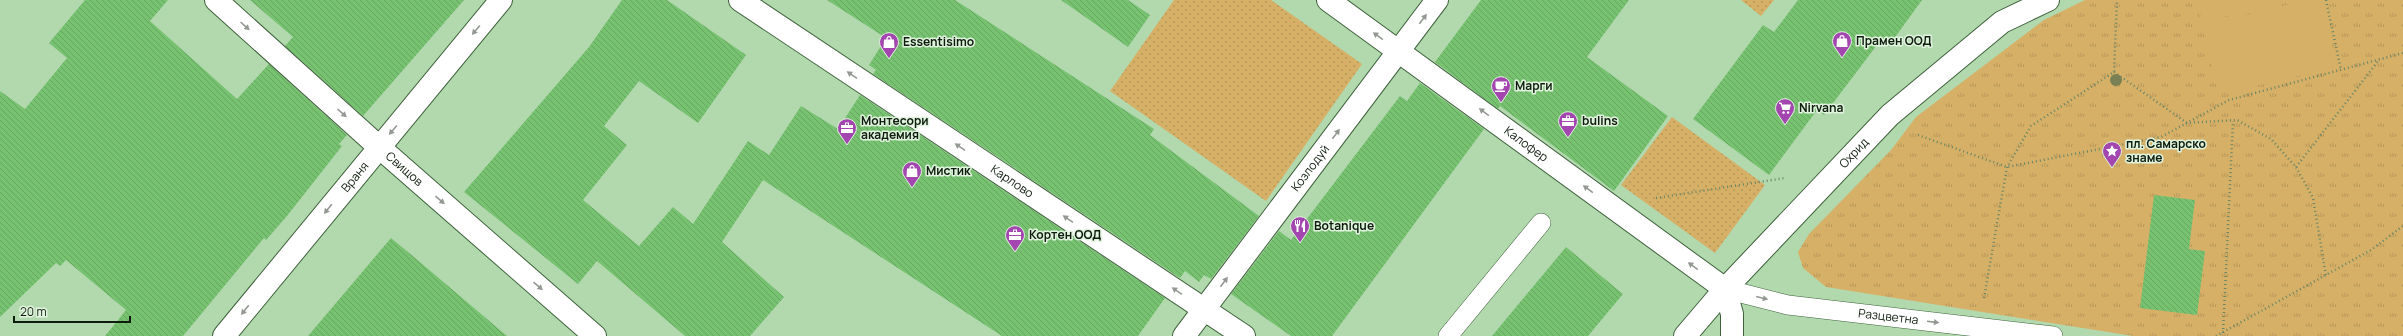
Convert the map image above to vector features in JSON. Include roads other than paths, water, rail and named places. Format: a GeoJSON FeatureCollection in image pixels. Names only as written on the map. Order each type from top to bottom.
{"type":"FeatureCollection","features":[{"type":"Feature","properties":{"kind":"street","name":"Свищов"},"geometry":{"type":"LineString","coordinates":[[216,0],[379,147],[595,336]]}},
{"type":"Feature","properties":{"kind":"street","name":"Враня"},"geometry":{"type":"LineString","coordinates":[[224,336],[501,0]]}},
{"type":"Feature","properties":{"kind":"street","name":"Карлово"},"geometry":{"type":"LineString","coordinates":[[740,0],[1244,336]]}},
{"type":"Feature","properties":{"kind":"street","name":"Калофер"},"geometry":{"type":"LineString","coordinates":[[1328,0],[1399,50],[1725,289]]}},
{"type":"Feature","properties":{"kind":"street","name":"Козлодуй"},"geometry":{"type":"LineString","coordinates":[[1184,336],[1437,0]]}},
{"type":"Feature","properties":{"kind":"street","name":"Охрид"},"geometry":{"type":"LineString","coordinates":[[1685,336],[1725,289],[1883,122],[2002,22],[2048,0]]}},
{"type":"Feature","properties":{"kind":"street"},"geometry":{"type":"LineString","coordinates":[[1725,289],[1732,314],[1732,336]]}},
{"type":"Feature","properties":{"kind":"lane"},"geometry":{"type":"LineString","coordinates":[[1448,336],[1541,223]]}},
{"type":"Feature","properties":{"kind":"lane","name":"Разцветна"},"geometry":{"type":"LineString","coordinates":[[1725,289],[1788,305],[2053,336]]}},
{"type":"Feature","properties":{"kind":"place","name":"Прамен ООД"},"geometry":{"type":"Point","coordinates":[1842,58]}},
{"type":"Feature","properties":{"kind":"place","name":"Essentisimo"},"geometry":{"type":"Point","coordinates":[889,59]}},
{"type":"Feature","properties":{"kind":"place","name":"Марги"},"geometry":{"type":"Point","coordinates":[1501,103]}},
{"type":"Feature","properties":{"kind":"place","name":"Nirvana"},"geometry":{"type":"Point","coordinates":[1785,125]}},
{"type":"Feature","properties":{"kind":"place","name":"bulins"},"geometry":{"type":"Point","coordinates":[1568,138]}},
{"type":"Feature","properties":{"kind":"place","name":"Монтесори академия"},"geometry":{"type":"Point","coordinates":[847,145]}},
{"type":"Feature","properties":{"kind":"place","name":"пл. Самарско знаме"},"geometry":{"type":"Point","coordinates":[2112,168]}},
{"type":"Feature","properties":{"kind":"place","name":"Мистик"},"geometry":{"type":"Point","coordinates":[912,188]}},
{"type":"Feature","properties":{"kind":"place","name":"Botanique"},"geometry":{"type":"Point","coordinates":[1300,243]}},
{"type":"Feature","properties":{"kind":"place","name":"Кортен ООД"},"geometry":{"type":"Point","coordinates":[1015,252]}}]}
